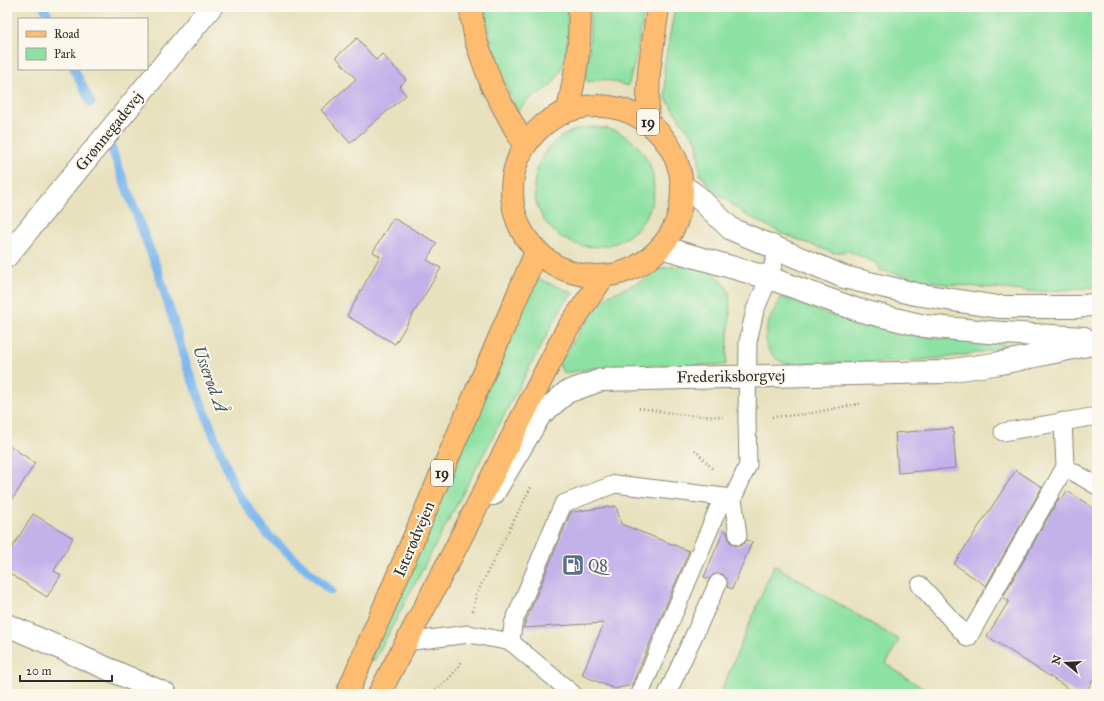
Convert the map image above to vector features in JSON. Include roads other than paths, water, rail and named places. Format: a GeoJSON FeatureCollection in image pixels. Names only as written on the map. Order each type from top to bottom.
{"type":"FeatureCollection","features":[{"type":"Feature","properties":{"kind":"main road"},"geometry":{"type":"LineString","coordinates":[[470,7],[476,41],[492,86],[524,145]]}},
{"type":"Feature","properties":{"kind":"main road"},"geometry":{"type":"LineString","coordinates":[[568,110],[577,61],[580,20],[579,7]]}},
{"type":"Feature","properties":{"kind":"main road","name":"19"},"geometry":{"type":"LineString","coordinates":[[646,121],[649,71],[658,7]]}},
{"type":"Feature","properties":{"kind":"main road","name":"19"},"geometry":{"type":"LineString","coordinates":[[595,105],[622,108],[646,121],[665,139],[677,161],[682,186],[680,208],[673,229],[661,247],[635,267],[604,276],[579,275],[556,266],[536,252],[519,228],[512,201],[513,172],[524,145],[543,124],[568,110],[595,105]]}},
{"type":"Feature","properties":{"kind":"main road","name":"Isterødvejen"},"geometry":{"type":"LineString","coordinates":[[347,694],[536,252]]}},
{"type":"Feature","properties":{"kind":"main road"},"geometry":{"type":"LineString","coordinates":[[379,694],[451,557],[566,331],[604,276]]}},
{"type":"Feature","properties":{"kind":"street","name":"Grønnegadevej"},"geometry":{"type":"LineString","coordinates":[[7,256],[211,7]]}},
{"type":"Feature","properties":{"kind":"street"},"geometry":{"type":"LineString","coordinates":[[682,186],[697,196],[731,229],[844,277],[914,294],[998,307],[1078,307],[1097,304]]}},
{"type":"Feature","properties":{"kind":"street"},"geometry":{"type":"LineString","coordinates":[[661,247],[768,278],[858,310],[924,326],[1097,339]]}},
{"type":"Feature","properties":{"kind":"street","name":"Frederiksborgvej"},"geometry":{"type":"LineString","coordinates":[[451,557],[468,536],[540,415],[567,392],[601,380],[747,375],[940,372],[1000,363],[1097,343]]}},
{"type":"Feature","properties":{"kind":"street"},"geometry":{"type":"LineString","coordinates":[[7,625],[166,694]]}},
{"type":"Feature","properties":{"kind":"lane"},"geometry":{"type":"LineString","coordinates":[[640,694],[728,498],[748,465],[748,342],[752,321],[778,248]]}},
{"type":"Feature","properties":{"kind":"lane"},"geometry":{"type":"LineString","coordinates":[[1003,432],[1097,416]]}},
{"type":"Feature","properties":{"kind":"lane"},"geometry":{"type":"LineString","coordinates":[[920,585],[968,638],[1065,467],[1063,421]]}},
{"type":"Feature","properties":{"kind":"lane"},"geometry":{"type":"LineString","coordinates":[[1065,467],[1097,486]]}},
{"type":"Feature","properties":{"kind":"lane"},"geometry":{"type":"LineString","coordinates":[[511,642],[513,624],[563,504],[615,484],[728,498]]}},
{"type":"Feature","properties":{"kind":"lane"},"geometry":{"type":"LineString","coordinates":[[728,498],[738,536]]}},
{"type":"Feature","properties":{"kind":"lane"},"geometry":{"type":"LineString","coordinates":[[666,694],[718,583]]}},
{"type":"Feature","properties":{"kind":"lane"},"geometry":{"type":"LineString","coordinates":[[405,642],[470,634],[511,642],[573,694]]}},
{"type":"Feature","properties":{"kind":"waterway","name":"Usserød Å"},"geometry":{"type":"LineString","coordinates":[[44,7],[50,18]]}},
{"type":"Feature","properties":{"kind":"waterway","name":"Usserød Å"},"geometry":{"type":"LineString","coordinates":[[74,70],[91,103]]}},
{"type":"Feature","properties":{"kind":"waterway","name":"Usserød Å"},"geometry":{"type":"LineString","coordinates":[[111,147],[159,274],[187,367],[235,489],[267,534],[331,591]]}},
{"type":"Feature","properties":{"kind":"place","name":"Q8"},"geometry":{"type":"Point","coordinates":[573,565]}}]}
